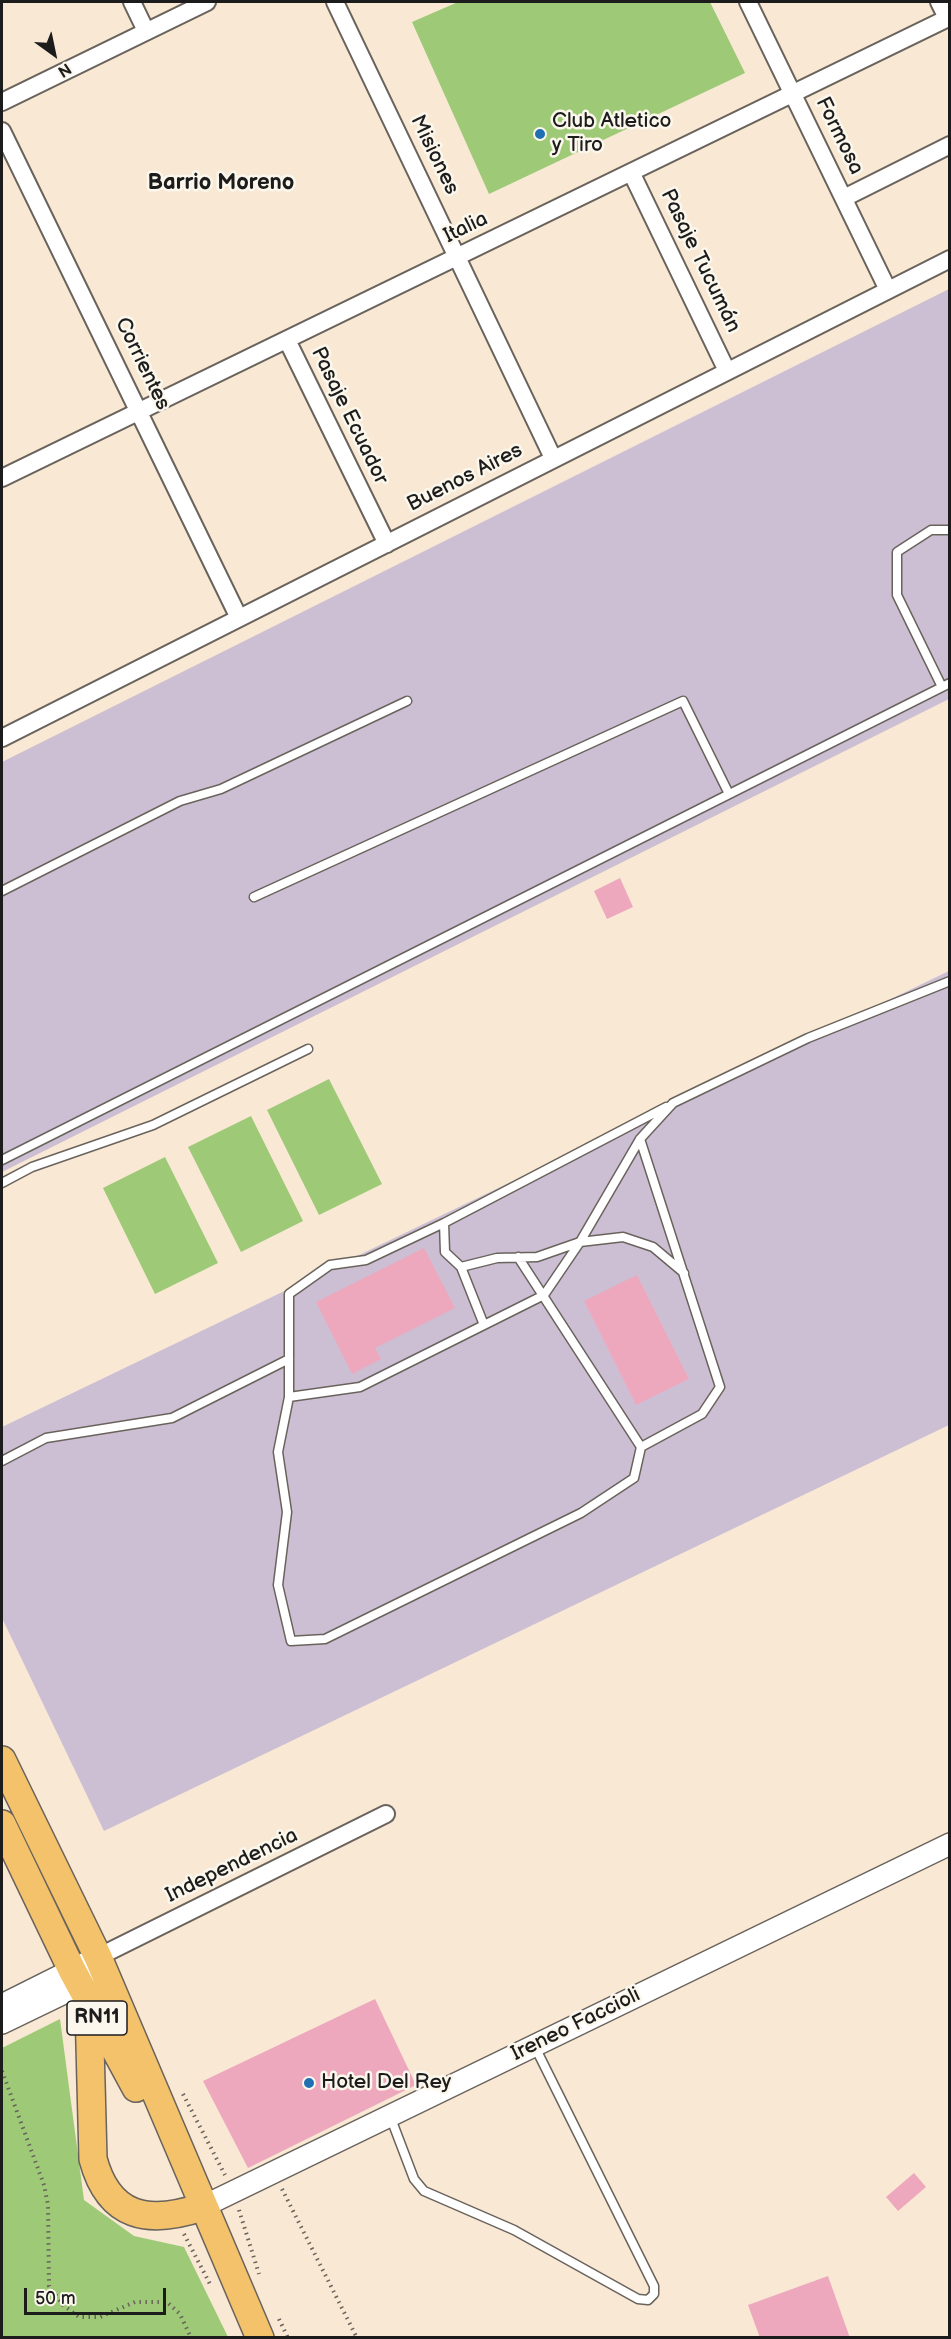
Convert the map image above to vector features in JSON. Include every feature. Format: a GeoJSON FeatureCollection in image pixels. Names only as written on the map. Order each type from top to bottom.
{"type":"FeatureCollection","features":[{"type":"Feature","properties":{"kind":"highway","name":"RN11"},"geometry":{"type":"LineString","coordinates":[[2,1760],[101,1965],[202,2207],[260,2337]]}},
{"type":"Feature","properties":{"kind":"highway","name":"RN11"},"geometry":{"type":"LineString","coordinates":[[2,1824],[80,1986],[202,2207]]}},
{"type":"Feature","properties":{"kind":"highway","name":"RN11"},"geometry":{"type":"LineString","coordinates":[[80,1986],[93,2159],[98,2178],[108,2196],[134,2212],[161,2216],[181,2214],[202,2207]]}},
{"type":"Feature","properties":{"kind":"street"},"geometry":{"type":"LineString","coordinates":[[132,2],[146,31]]}},
{"type":"Feature","properties":{"kind":"street"},"geometry":{"type":"LineString","coordinates":[[2,102],[207,2]]}},
{"type":"Feature","properties":{"kind":"street","name":"Misiones"},"geometry":{"type":"LineString","coordinates":[[334,2],[458,256],[553,458]]}},
{"type":"Feature","properties":{"kind":"street","name":"Formosa"},"geometry":{"type":"LineString","coordinates":[[748,2],[888,290]]}},
{"type":"Feature","properties":{"kind":"street"},"geometry":{"type":"LineString","coordinates":[[939,2],[948,18]]}},
{"type":"Feature","properties":{"kind":"street","name":"Italia"},"geometry":{"type":"LineString","coordinates":[[2,478],[948,18]]}},
{"type":"Feature","properties":{"kind":"street","name":"Corrientes"},"geometry":{"type":"LineString","coordinates":[[2,131],[239,618]]}},
{"type":"Feature","properties":{"kind":"street"},"geometry":{"type":"LineString","coordinates":[[844,198],[950,145]]}},
{"type":"Feature","properties":{"kind":"street","name":"Pasaje Tucumán"},"geometry":{"type":"LineString","coordinates":[[632,172],[728,371]]}},
{"type":"Feature","properties":{"kind":"street","name":"Buenos Aires"},"geometry":{"type":"LineString","coordinates":[[2,738],[950,259]]}},
{"type":"Feature","properties":{"kind":"street","name":"Pasaje Ecuador"},"geometry":{"type":"LineString","coordinates":[[287,340],[387,544]]}},
{"type":"Feature","properties":{"kind":"street","name":"Independencia"},"geometry":{"type":"LineString","coordinates":[[101,1965],[386,1814]]}},
{"type":"Feature","properties":{"kind":"street","name":"Ireneo Faccioli"},"geometry":{"type":"LineString","coordinates":[[202,2207],[950,1844]]}},
{"type":"Feature","properties":{"kind":"street"},"geometry":{"type":"LineString","coordinates":[[2,2023],[80,1986],[101,1965]]}},
{"type":"Feature","properties":{"kind":"street"},"geometry":{"type":"LineString","coordinates":[[2,2005],[80,1986]]}},
{"type":"Feature","properties":{"kind":"lane"},"geometry":{"type":"LineString","coordinates":[[2,1160],[946,685],[897,595],[897,552],[931,530],[950,530]]}},
{"type":"Feature","properties":{"kind":"lane"},"geometry":{"type":"LineString","coordinates":[[254,897],[683,701],[729,794]]}},
{"type":"Feature","properties":{"kind":"lane"},"geometry":{"type":"LineString","coordinates":[[2,891],[180,801],[221,789],[407,702]]}},
{"type":"Feature","properties":{"kind":"lane"},"geometry":{"type":"LineString","coordinates":[[518,1257],[641,1448],[634,1478],[581,1513],[325,1639],[291,1641],[278,1585],[287,1512],[278,1452],[289,1397],[289,1294],[330,1265],[366,1260],[444,1223],[673,1103],[808,1038],[950,981]]}},
{"type":"Feature","properties":{"kind":"lane"},"geometry":{"type":"LineString","coordinates":[[2,1183],[32,1167],[153,1125],[308,1049]]}},
{"type":"Feature","properties":{"kind":"lane"},"geometry":{"type":"LineString","coordinates":[[289,1397],[360,1388],[544,1295],[580,1242],[640,1139],[673,1103]]}},
{"type":"Feature","properties":{"kind":"lane"},"geometry":{"type":"LineString","coordinates":[[640,1139],[720,1387],[702,1414],[641,1448]]}},
{"type":"Feature","properties":{"kind":"lane"},"geometry":{"type":"LineString","coordinates":[[444,1223],[445,1252],[461,1267],[484,1325]]}},
{"type":"Feature","properties":{"kind":"lane"},"geometry":{"type":"LineString","coordinates":[[461,1267],[497,1258],[537,1257],[580,1242],[623,1237],[653,1247],[684,1273]]}},
{"type":"Feature","properties":{"kind":"lane"},"geometry":{"type":"LineString","coordinates":[[2,1461],[46,1438],[172,1418],[289,1359]]}},
{"type":"Feature","properties":{"kind":"lane"},"geometry":{"type":"LineString","coordinates":[[390,2115],[414,2179],[424,2191],[514,2230],[639,2299],[648,2300],[654,2294],[654,2286],[534,2045]]}},
{"type":"Feature","properties":{"kind":"path"},"geometry":{"type":"LineString","coordinates":[[2,2071],[44,2185],[48,2205],[49,2286],[63,2305],[79,2317],[100,2317],[135,2301],[167,2302],[180,2314],[191,2337]]}},
{"type":"Feature","properties":{"kind":"path"},"geometry":{"type":"LineString","coordinates":[[274,2172],[357,2337]]}},
{"type":"Feature","properties":{"kind":"shaded area"},"geometry":{"type":"Polygon","coordinates":[[[949,289],[949,699],[2,1172],[2,762],[949,289]]]}},
{"type":"Feature","properties":{"kind":"shaded area"},"geometry":{"type":"Polygon","coordinates":[[[949,971],[949,1425],[104,1831],[2,1618],[2,1427],[949,971]]]}},
{"type":"Feature","properties":{"kind":"green space","name":"Club Atletico y Tiro"},"geometry":{"type":"Polygon","coordinates":[[[458,2],[710,2],[745,73],[489,194],[412,22],[458,2]]]}},
{"type":"Feature","properties":{"kind":"green space"},"geometry":{"type":"Polygon","coordinates":[[[329,1079],[382,1184],[319,1215],[267,1110],[329,1079]]]}},
{"type":"Feature","properties":{"kind":"green space"},"geometry":{"type":"Polygon","coordinates":[[[251,1116],[303,1221],[241,1252],[188,1147],[251,1116]]]}},
{"type":"Feature","properties":{"kind":"green space"},"geometry":{"type":"Polygon","coordinates":[[[165,1157],[218,1263],[155,1294],[103,1188],[165,1157]]]}},
{"type":"Feature","properties":{"kind":"green space"},"geometry":{"type":"Polygon","coordinates":[[[60,2019],[84,2200],[134,2236],[184,2247],[228,2337],[2,2337],[2,2048],[60,2019]]]}},
{"type":"Feature","properties":{"kind":"building"},"geometry":{"type":"Polygon","coordinates":[[[620,878],[633,907],[607,919],[594,891],[620,878]]]}},
{"type":"Feature","properties":{"kind":"building"},"geometry":{"type":"Polygon","coordinates":[[[424,1248],[455,1308],[375,1348],[381,1359],[352,1374],[316,1302],[424,1248]]]}},
{"type":"Feature","properties":{"kind":"building"},"geometry":{"type":"Polygon","coordinates":[[[637,1275],[689,1379],[636,1405],[584,1301],[637,1275]]]}},
{"type":"Feature","properties":{"kind":"building","name":"Hotel Del Rey"},"geometry":{"type":"Polygon","coordinates":[[[375,1999],[416,2085],[248,2168],[203,2081],[375,1999]]]}},
{"type":"Feature","properties":{"kind":"building"},"geometry":{"type":"Polygon","coordinates":[[[914,2173],[926,2187],[898,2211],[886,2197],[914,2173]]]}},
{"type":"Feature","properties":{"kind":"building"},"geometry":{"type":"Polygon","coordinates":[[[828,2276],[850,2338],[760,2338],[748,2305],[828,2276]]]}},
{"type":"Feature","properties":{"kind":"place","name":"Club Atletico y Tiro"},"geometry":{"type":"Point","coordinates":[540,134]}},
{"type":"Feature","properties":{"kind":"place","name":"Hotel Del Rey"},"geometry":{"type":"Point","coordinates":[309,2083]}},
{"type":"Feature","properties":{"kind":"district","name":"Barrio Moreno"},"geometry":{"type":"Point","coordinates":[221,183]}}]}
